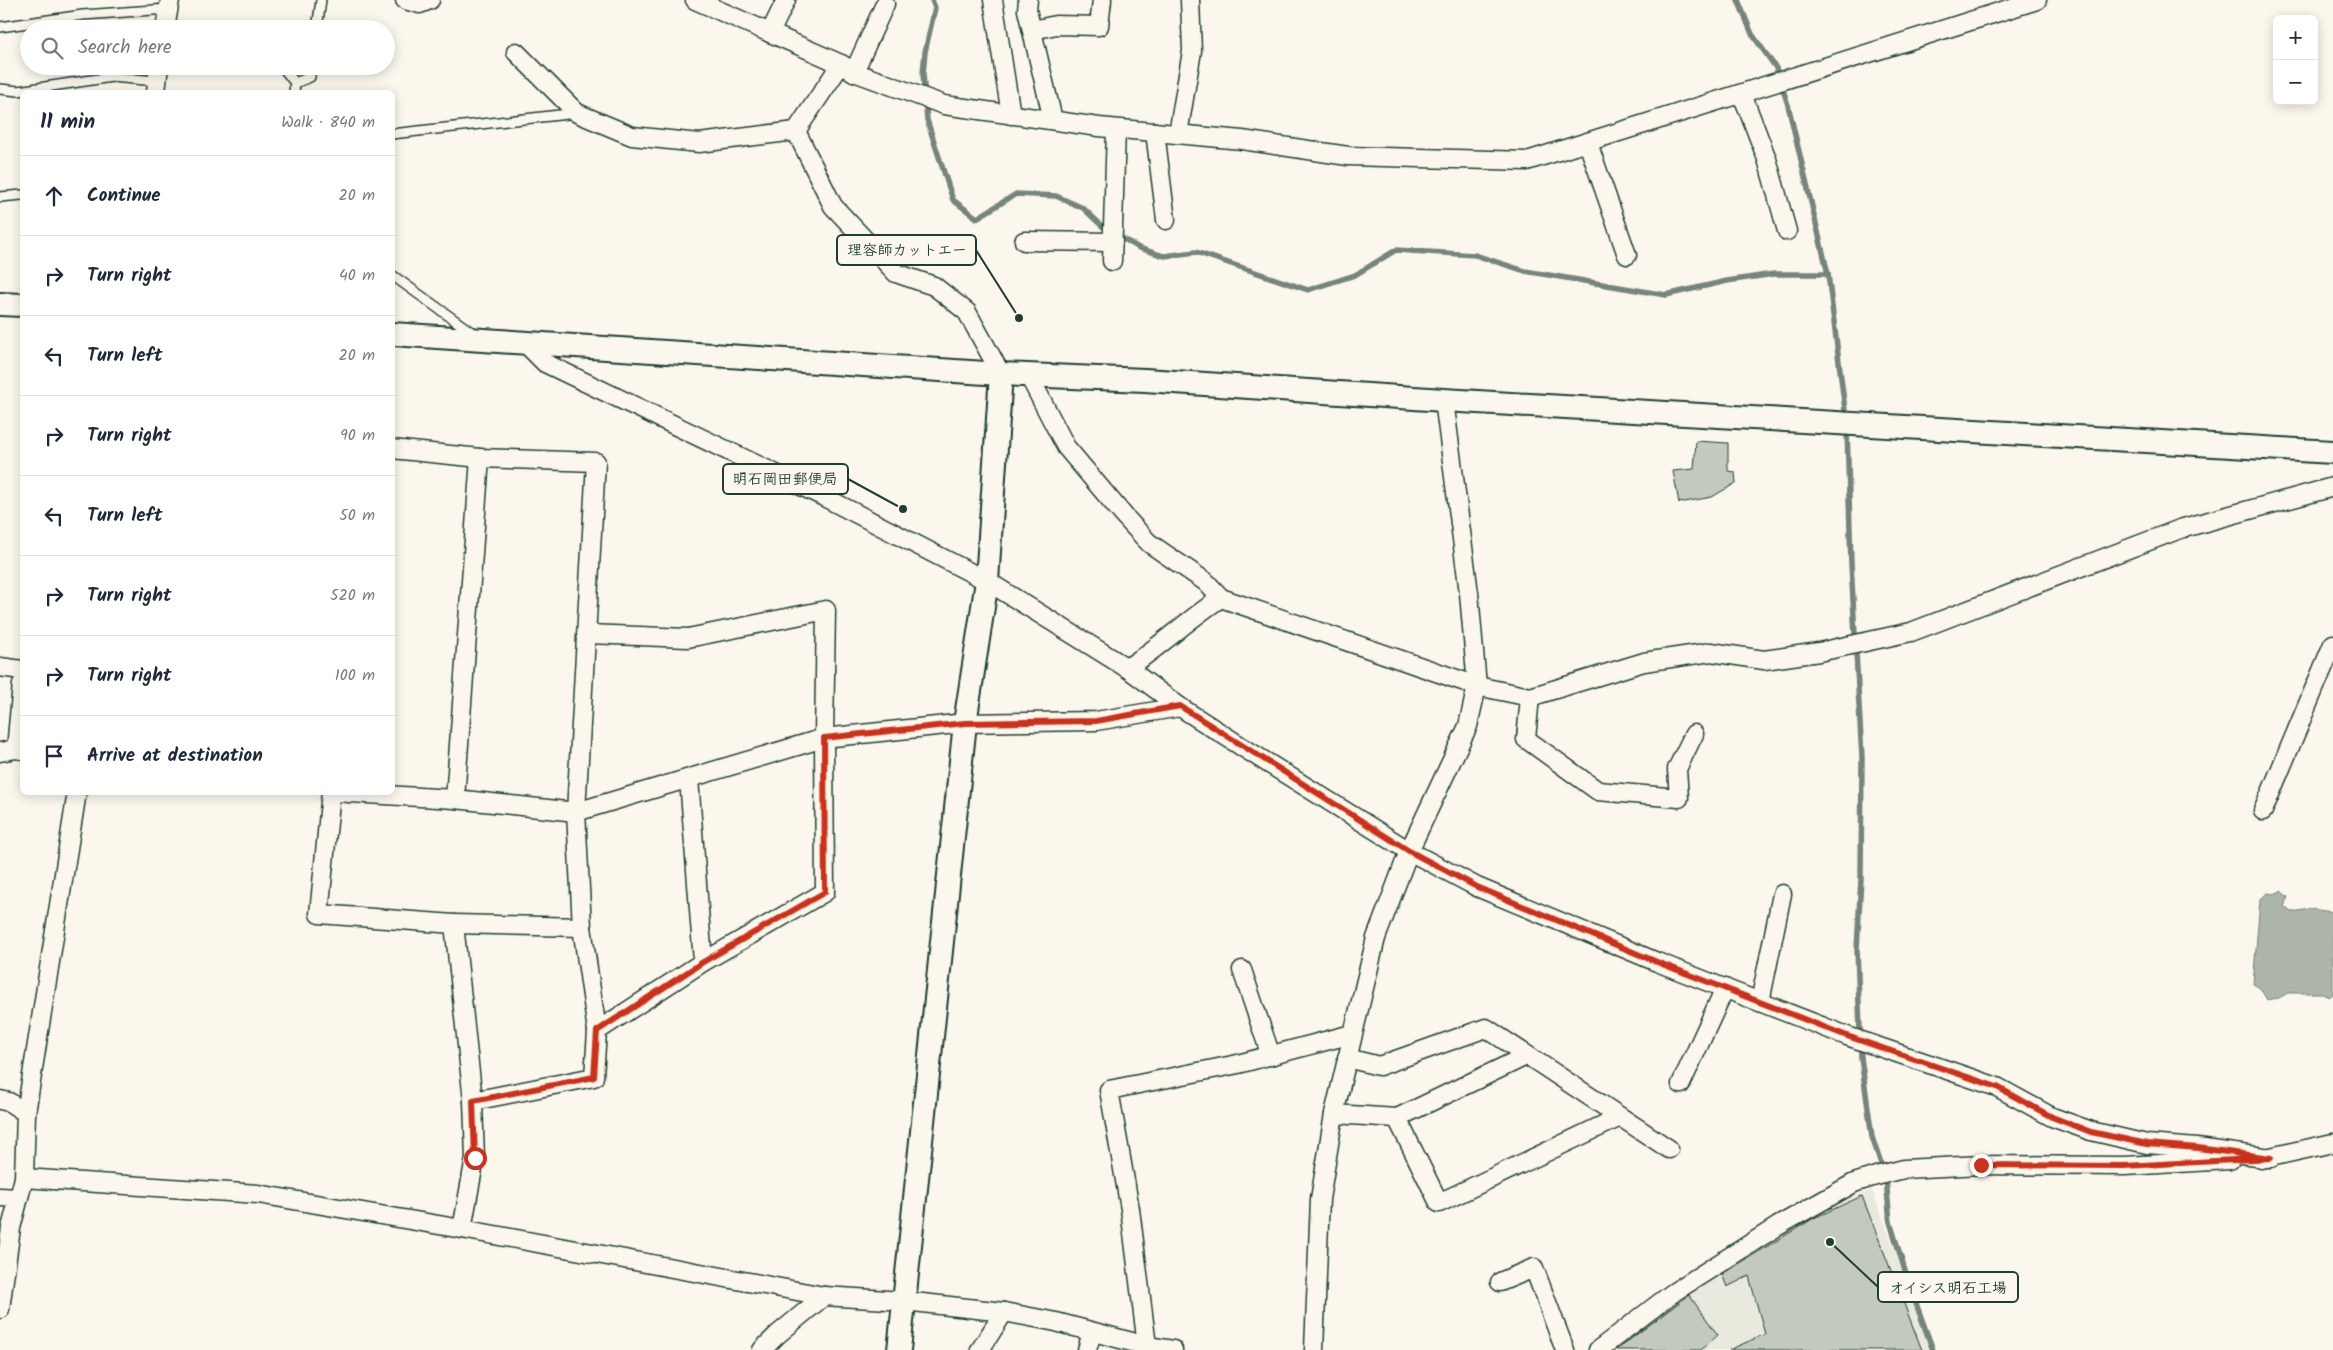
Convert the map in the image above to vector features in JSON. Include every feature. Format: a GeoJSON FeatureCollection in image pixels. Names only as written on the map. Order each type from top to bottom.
{"type":"FeatureCollection","features":[{"type":"Feature","properties":{"kind":"street"},"geometry":{"type":"LineString","coordinates":[[405,0],[420,4],[430,0]]}},
{"type":"Feature","properties":{"kind":"street"},"geometry":{"type":"LineString","coordinates":[[695,0],[848,68],[944,105],[1116,128],[1242,140],[1348,156],[1527,161],[2038,0]]}},
{"type":"Feature","properties":{"kind":"street"},"geometry":{"type":"LineString","coordinates":[[770,33],[786,0]]}},
{"type":"Feature","properties":{"kind":"street"},"geometry":{"type":"LineString","coordinates":[[993,0],[1011,115]]}},
{"type":"Feature","properties":{"kind":"street"},"geometry":{"type":"LineString","coordinates":[[1028,0],[1027,10],[1053,120]]}},
{"type":"Feature","properties":{"kind":"street"},"geometry":{"type":"LineString","coordinates":[[1033,30],[1056,25],[1099,26],[1102,0]]}},
{"type":"Feature","properties":{"kind":"street"},"geometry":{"type":"LineString","coordinates":[[1178,134],[1192,51],[1190,0]]}},
{"type":"Feature","properties":{"kind":"street"},"geometry":{"type":"LineString","coordinates":[[516,52],[577,113],[632,136],[699,143],[796,131],[848,68],[885,4]]}},
{"type":"Feature","properties":{"kind":"street"},"geometry":{"type":"LineString","coordinates":[[166,20],[169,5]]}},
{"type":"Feature","properties":{"kind":"street"},"geometry":{"type":"LineString","coordinates":[[1742,94],[1767,159],[1787,231]]}},
{"type":"Feature","properties":{"kind":"street"},"geometry":{"type":"LineString","coordinates":[[1112,260],[1116,128]]}},
{"type":"Feature","properties":{"kind":"street"},"geometry":{"type":"LineString","coordinates":[[796,131],[833,206],[896,273],[934,286],[967,312],[1001,374],[987,581],[965,723],[898,1350]]}},
{"type":"Feature","properties":{"kind":"street"},"geometry":{"type":"LineString","coordinates":[[1155,132],[1166,220]]}},
{"type":"Feature","properties":{"kind":"street"},"geometry":{"type":"LineString","coordinates":[[1588,143],[1627,255]]}},
{"type":"Feature","properties":{"kind":"street"},"geometry":{"type":"LineString","coordinates":[[1024,241],[1113,242]]}},
{"type":"Feature","properties":{"kind":"street"},"geometry":{"type":"LineString","coordinates":[[0,304],[20,305]]}},
{"type":"Feature","properties":{"kind":"street"},"geometry":{"type":"LineString","coordinates":[[395,334],[480,338],[1001,374],[1145,380],[1444,400],[2333,452]]}},
{"type":"Feature","properties":{"kind":"street"},"geometry":{"type":"LineString","coordinates":[[524,342],[545,363],[824,497],[987,581],[1127,668],[1180,706],[1409,851],[1477,887],[1847,1036],[1997,1087],[2052,1117],[2091,1132],[2147,1144],[2198,1148],[2271,1158]]}},
{"type":"Feature","properties":{"kind":"street"},"geometry":{"type":"LineString","coordinates":[[1028,374],[1066,447],[1125,517],[1149,543],[1206,582],[1222,598],[1477,686],[1530,698],[1644,662],[1711,652],[1764,660],[1819,652],[1911,632],[2180,529],[2333,487]]}},
{"type":"Feature","properties":{"kind":"street"},"geometry":{"type":"LineString","coordinates":[[1314,1350],[1320,1199],[1334,1114],[1352,1034],[1376,938],[1409,851],[1468,726],[1477,686],[1469,593],[1444,400]]}},
{"type":"Feature","properties":{"kind":"street"},"geometry":{"type":"LineString","coordinates":[[395,448],[480,458],[596,462],[588,634],[576,812],[582,927],[597,1031],[594,1077],[473,1101]]}},
{"type":"Feature","properties":{"kind":"street"},"geometry":{"type":"LineString","coordinates":[[455,799],[480,458]]}},
{"type":"Feature","properties":{"kind":"street"},"geometry":{"type":"LineString","coordinates":[[1127,668],[1154,651],[1192,617],[1222,598]]}},
{"type":"Feature","properties":{"kind":"street"},"geometry":{"type":"LineString","coordinates":[[588,634],[688,638],[826,610],[824,738],[825,892],[703,962],[597,1031]]}},
{"type":"Feature","properties":{"kind":"street"},"geometry":{"type":"LineString","coordinates":[[2263,811],[2333,644]]}},
{"type":"Feature","properties":{"kind":"street"},"geometry":{"type":"LineString","coordinates":[[0,667],[20,670]]}},
{"type":"Feature","properties":{"kind":"street"},"geometry":{"type":"LineString","coordinates":[[1530,698],[1526,739],[1598,791],[1679,798],[1677,769],[1694,734]]}},
{"type":"Feature","properties":{"kind":"street"},"geometry":{"type":"LineString","coordinates":[[13,750],[20,699]]}},
{"type":"Feature","properties":{"kind":"street"},"geometry":{"type":"LineString","coordinates":[[385,795],[455,799],[576,812],[824,738],[965,723],[1096,721],[1180,706]]}},
{"type":"Feature","properties":{"kind":"street"},"geometry":{"type":"LineString","coordinates":[[689,779],[703,962]]}},
{"type":"Feature","properties":{"kind":"street"},"geometry":{"type":"LineString","coordinates":[[0,1309],[11,1228],[24,1178],[26,1112],[77,795]]}},
{"type":"Feature","properties":{"kind":"street"},"geometry":{"type":"LineString","coordinates":[[332,795],[319,914],[454,924],[582,927]]}},
{"type":"Feature","properties":{"kind":"street"},"geometry":{"type":"LineString","coordinates":[[1760,1002],[1782,894]]}},
{"type":"Feature","properties":{"kind":"street"},"geometry":{"type":"LineString","coordinates":[[454,924],[473,1101],[475,1158],[462,1229]]}},
{"type":"Feature","properties":{"kind":"street"},"geometry":{"type":"LineString","coordinates":[[1242,970],[1271,1056]]}},
{"type":"Feature","properties":{"kind":"street"},"geometry":{"type":"LineString","coordinates":[[1682,1084],[1725,988]]}},
{"type":"Feature","properties":{"kind":"street"},"geometry":{"type":"LineString","coordinates":[[1347,1058],[1379,1066],[1486,1028],[1669,1149]]}},
{"type":"Feature","properties":{"kind":"street"},"geometry":{"type":"LineString","coordinates":[[1147,1346],[1130,1209],[1109,1090],[1238,1064],[1352,1034]]}},
{"type":"Feature","properties":{"kind":"street"},"geometry":{"type":"LineString","coordinates":[[1334,1114],[1397,1118],[1526,1056]]}},
{"type":"Feature","properties":{"kind":"street"},"geometry":{"type":"LineString","coordinates":[[0,1100],[9,1102],[26,1112]]}},
{"type":"Feature","properties":{"kind":"street"},"geometry":{"type":"LineString","coordinates":[[1397,1118],[1439,1203],[1620,1117]]}},
{"type":"Feature","properties":{"kind":"street"},"geometry":{"type":"LineString","coordinates":[[1598,1350],[1674,1292],[1778,1226],[1854,1183],[1876,1176],[1904,1169],[1981,1165],[2124,1166],[2271,1158],[2333,1143]]}},
{"type":"Feature","properties":{"kind":"street"},"geometry":{"type":"LineString","coordinates":[[24,1178],[258,1194],[462,1229],[824,1296],[1004,1312],[1147,1346],[1173,1350]]}},
{"type":"Feature","properties":{"kind":"street"},"geometry":{"type":"LineString","coordinates":[[0,1196],[18,1198]]}},
{"type":"Feature","properties":{"kind":"street"},"geometry":{"type":"LineString","coordinates":[[1500,1282],[1534,1268],[1565,1350]]}},
{"type":"Feature","properties":{"kind":"street"},"geometry":{"type":"LineString","coordinates":[[762,1350],[824,1296]]}},
{"type":"Feature","properties":{"kind":"street"},"geometry":{"type":"LineString","coordinates":[[980,1350],[1004,1312]]}},
{"type":"Feature","properties":{"kind":"street"},"geometry":{"type":"LineString","coordinates":[[1087,1350],[1092,1332]]}},
{"type":"Feature","properties":{"kind":"lane"},"geometry":{"type":"LineString","coordinates":[[318,20],[321,0]]}},
{"type":"Feature","properties":{"kind":"lane"},"geometry":{"type":"LineString","coordinates":[[54,20],[169,5]]}},
{"type":"Feature","properties":{"kind":"lane"},"geometry":{"type":"LineString","coordinates":[[0,27],[20,25]]}},
{"type":"Feature","properties":{"kind":"lane"},"geometry":{"type":"LineString","coordinates":[[287,75],[294,88],[310,75]]}},
{"type":"Feature","properties":{"kind":"lane"},"geometry":{"type":"LineString","coordinates":[[25,90],[112,77],[157,80]]}},
{"type":"Feature","properties":{"kind":"lane"},"geometry":{"type":"LineString","coordinates":[[0,89],[20,91]]}},
{"type":"Feature","properties":{"kind":"lane"},"geometry":{"type":"LineString","coordinates":[[395,134],[577,113]]}},
{"type":"Feature","properties":{"kind":"lane"},"geometry":{"type":"LineString","coordinates":[[0,197],[20,195]]}},
{"type":"Feature","properties":{"kind":"lane"},"geometry":{"type":"LineString","coordinates":[[395,277],[480,338]]}},
{"type":"Feature","properties":{"kind":"shaded area"},"geometry":{"type":"Polygon","coordinates":[[[2281,891],[2288,897],[2284,907],[2292,912],[2310,909],[2333,912],[2333,994],[2329,997],[2320,993],[2288,993],[2279,998],[2267,1000],[2260,988],[2253,984],[2260,900],[2267,893],[2274,894],[2281,891]]]}},
{"type":"Feature","properties":{"kind":"shaded area"},"geometry":{"type":"Polygon","coordinates":[[[1872,1190],[1932,1350],[1613,1350],[1694,1289],[1821,1209],[1872,1190]]]}},
{"type":"Feature","properties":{"kind":"building"},"geometry":{"type":"Polygon","coordinates":[[[1696,441],[1728,443],[1728,471],[1735,472],[1736,483],[1712,497],[1679,503],[1673,471],[1694,469],[1696,441]]]}},
{"type":"Feature","properties":{"kind":"building"},"geometry":{"type":"Polygon","coordinates":[[[1862,1196],[1922,1350],[1729,1350],[1765,1334],[1749,1276],[1727,1287],[1722,1274],[1814,1218],[1862,1196]]]}},
{"type":"Feature","properties":{"kind":"building"},"geometry":{"type":"Polygon","coordinates":[[[1689,1295],[1718,1335],[1701,1350],[1616,1350],[1689,1295]]]}},
{"type":"Feature","properties":{"kind":"waterway"},"geometry":{"type":"LineString","coordinates":[[932,0],[935,8],[925,52],[923,74],[927,120],[953,200],[977,218],[1016,194],[1056,196],[1083,208],[1102,226],[1139,248],[1164,256],[1196,252],[1308,290],[1355,275],[1396,250],[1475,255],[1525,271],[1666,295],[1727,281],[1774,274],[1828,274]]}},
{"type":"Feature","properties":{"kind":"waterway"},"geometry":{"type":"LineString","coordinates":[[1738,0],[1752,34],[1776,68],[1788,105],[1828,274],[1846,418]]}},
{"type":"Feature","properties":{"kind":"waterway"},"geometry":{"type":"LineString","coordinates":[[1847,429],[1851,564],[1862,758],[1861,879],[1857,949],[1861,1058],[1872,1137],[1886,1179],[1890,1222],[1910,1287],[1933,1350]]}},
{"type":"Feature","properties":{"kind":"place","name":"理容師カットエー"},"geometry":{"type":"Point","coordinates":[1019,318]}},
{"type":"Feature","properties":{"kind":"place","name":"明石岡田郵便局"},"geometry":{"type":"Point","coordinates":[903,509]}},
{"type":"Feature","properties":{"kind":"place","name":"オイシス明石工場"},"geometry":{"type":"Point","coordinates":[1830,1242]}},
{"type":"Feature","properties":{"kind":"route"},"geometry":{"type":"LineString","coordinates":[[475,1158],[473,1101],[594,1077],[597,1031],[703,962],[825,892],[824,738],[965,723],[1096,721],[1180,706],[1409,851],[1477,887],[1657,962],[1847,1036],[1997,1087],[2052,1117],[2091,1132],[2147,1144],[2198,1148],[2271,1158],[2124,1166],[1981,1165]]}}]}
